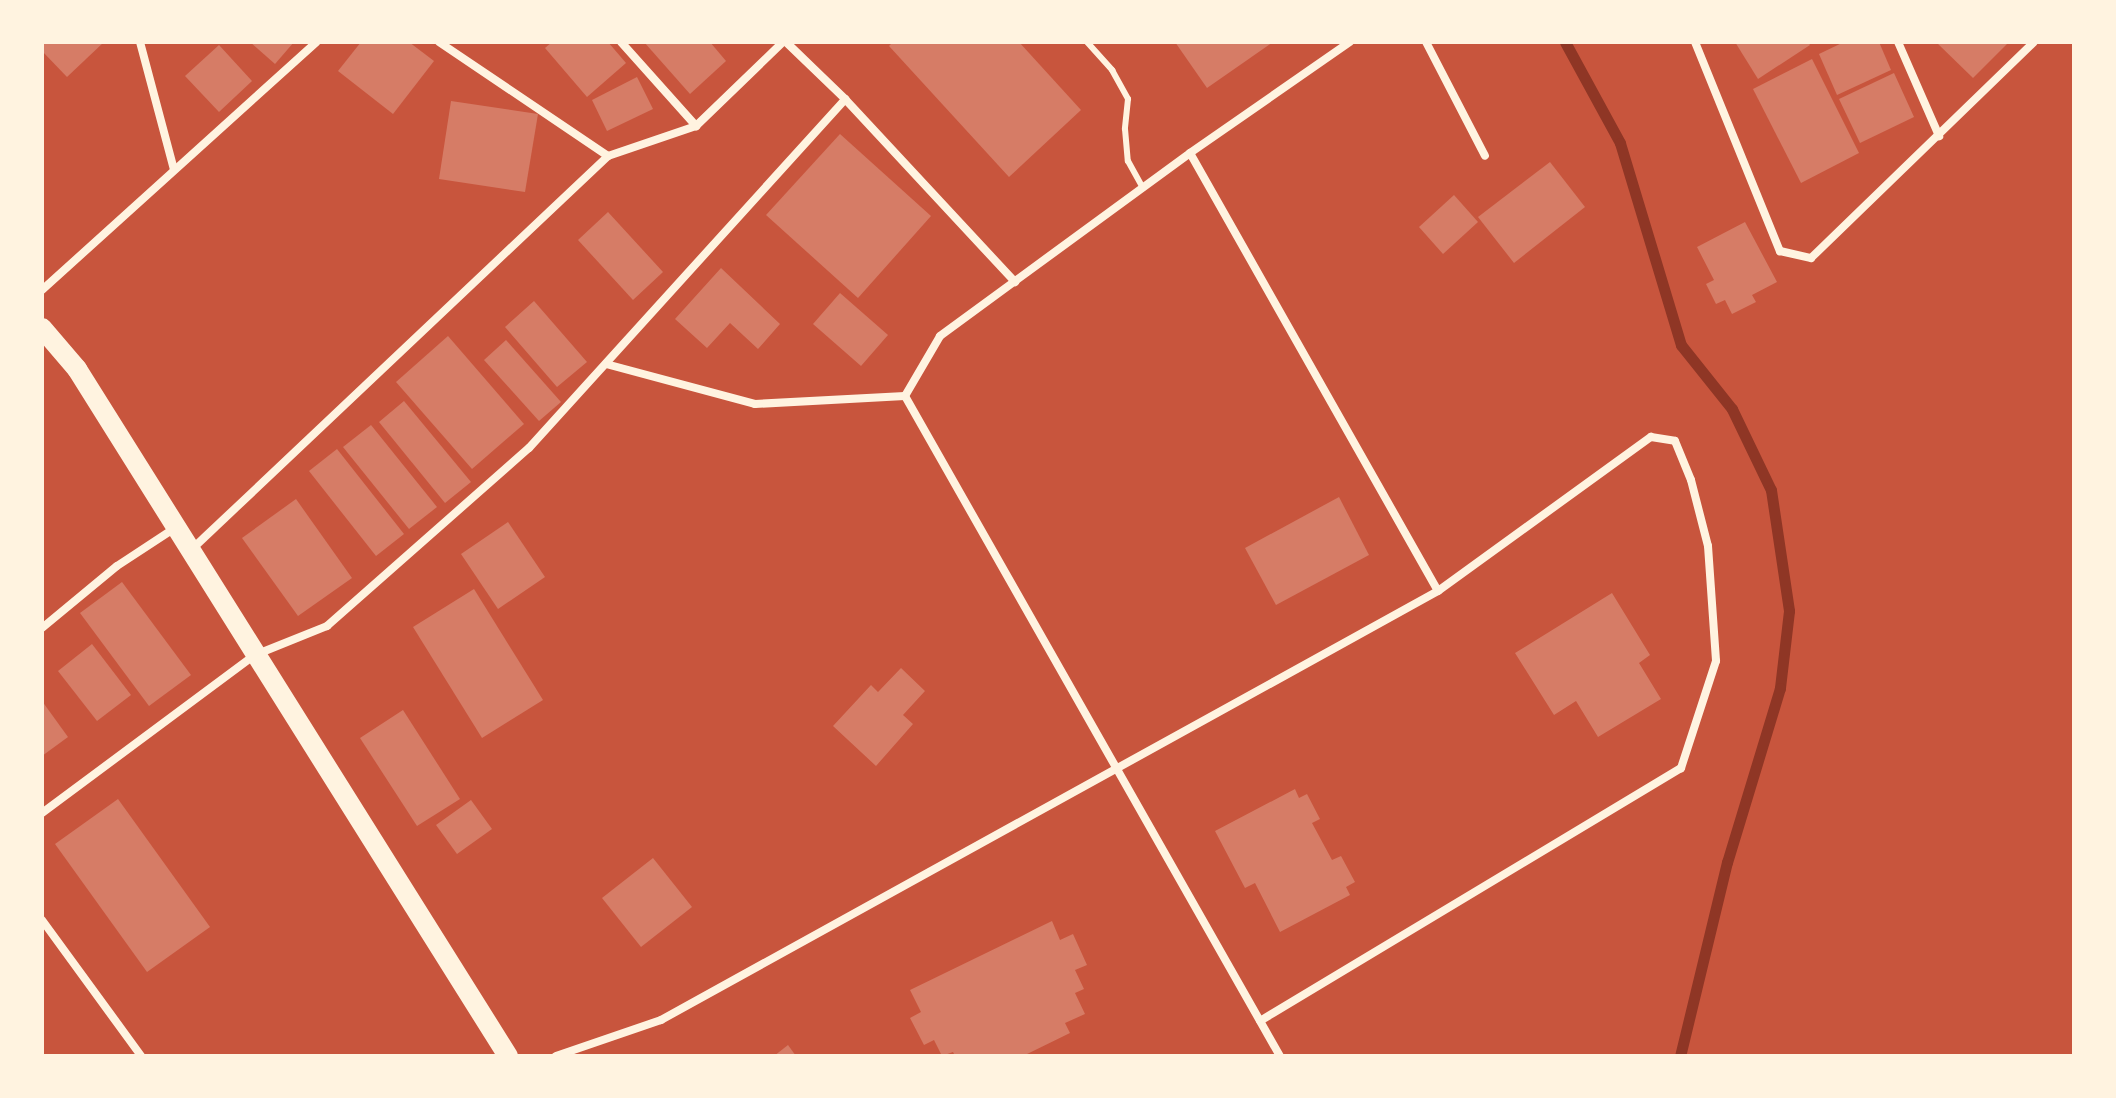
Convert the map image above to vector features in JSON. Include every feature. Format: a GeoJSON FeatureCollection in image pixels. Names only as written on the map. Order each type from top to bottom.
{"type":"FeatureCollection","features":[{"type":"Feature","properties":{"kind":"main road"},"geometry":{"type":"LineString","coordinates":[[42,328],[77,369],[508,1056]]}},
{"type":"Feature","properties":{"kind":"street"},"geometry":{"type":"LineString","coordinates":[[140,42],[174,170]]}},
{"type":"Feature","properties":{"kind":"street"},"geometry":{"type":"LineString","coordinates":[[42,290],[316,42]]}},
{"type":"Feature","properties":{"kind":"street"},"geometry":{"type":"LineString","coordinates":[[439,42],[608,156]]}},
{"type":"Feature","properties":{"kind":"street"},"geometry":{"type":"LineString","coordinates":[[621,42],[696,126]]}},
{"type":"Feature","properties":{"kind":"street"},"geometry":{"type":"LineString","coordinates":[[190,551],[608,156],[696,126],[785,42],[845,99],[1015,282]]}},
{"type":"Feature","properties":{"kind":"street"},"geometry":{"type":"LineString","coordinates":[[905,396],[940,336],[1190,153],[1350,42]]}},
{"type":"Feature","properties":{"kind":"street"},"geometry":{"type":"LineString","coordinates":[[1426,42],[1485,156]]}},
{"type":"Feature","properties":{"kind":"street"},"geometry":{"type":"LineString","coordinates":[[1695,42],[1780,251],[1811,258],[2034,42]]}},
{"type":"Feature","properties":{"kind":"street"},"geometry":{"type":"LineString","coordinates":[[1898,42],[1939,136]]}},
{"type":"Feature","properties":{"kind":"street"},"geometry":{"type":"LineString","coordinates":[[42,813],[255,655],[327,626],[529,448],[845,99]]}},
{"type":"Feature","properties":{"kind":"street"},"geometry":{"type":"LineString","coordinates":[[1190,153],[1438,591]]}},
{"type":"Feature","properties":{"kind":"street"},"geometry":{"type":"LineString","coordinates":[[606,364],[755,404],[905,396]]}},
{"type":"Feature","properties":{"kind":"street"},"geometry":{"type":"LineString","coordinates":[[905,396],[1280,1056]]}},
{"type":"Feature","properties":{"kind":"street"},"geometry":{"type":"LineString","coordinates":[[556,1056],[661,1020],[1438,591],[1651,437],[1675,441],[1691,480],[1708,546],[1716,661],[1681,768],[1260,1021]]}},
{"type":"Feature","properties":{"kind":"street"},"geometry":{"type":"LineString","coordinates":[[42,628],[117,566],[176,528]]}},
{"type":"Feature","properties":{"kind":"street"},"geometry":{"type":"LineString","coordinates":[[42,920],[141,1056]]}},
{"type":"Feature","properties":{"kind":"lane"},"geometry":{"type":"LineString","coordinates":[[1087,42],[1112,70],[1128,99],[1125,129],[1128,161],[1143,188]]}},
{"type":"Feature","properties":{"kind":"building"},"geometry":{"type":"Polygon","coordinates":[[[42,42],[104,42],[67,77],[42,51],[42,42]]]}},
{"type":"Feature","properties":{"kind":"building"},"geometry":{"type":"Polygon","coordinates":[[[250,42],[294,42],[275,64],[250,42]]]}},
{"type":"Feature","properties":{"kind":"building"},"geometry":{"type":"Polygon","coordinates":[[[361,42],[409,42],[434,61],[393,114],[338,71],[361,42]]]}},
{"type":"Feature","properties":{"kind":"building"},"geometry":{"type":"Polygon","coordinates":[[[552,42],[608,42],[626,63],[587,97],[545,48],[552,42]]]}},
{"type":"Feature","properties":{"kind":"building"},"geometry":{"type":"Polygon","coordinates":[[[644,42],[710,42],[726,61],[690,94],[644,42]]]}},
{"type":"Feature","properties":{"kind":"building"},"geometry":{"type":"Polygon","coordinates":[[[893,42],[1019,42],[1081,110],[1009,177],[889,46],[893,42]]]}},
{"type":"Feature","properties":{"kind":"building"},"geometry":{"type":"Polygon","coordinates":[[[1175,42],[1273,42],[1207,88],[1175,42]]]}},
{"type":"Feature","properties":{"kind":"building"},"geometry":{"type":"Polygon","coordinates":[[[1735,42],[1808,42],[1810,45],[1758,79],[1735,42]]]}},
{"type":"Feature","properties":{"kind":"building"},"geometry":{"type":"Polygon","coordinates":[[[1844,42],[1879,42],[1891,70],[1837,95],[1819,54],[1844,42]]]}},
{"type":"Feature","properties":{"kind":"building"},"geometry":{"type":"Polygon","coordinates":[[[1936,42],[2009,42],[1973,78],[1936,42]]]}},
{"type":"Feature","properties":{"kind":"building"},"geometry":{"type":"Polygon","coordinates":[[[219,45],[252,81],[219,112],[185,76],[219,45]]]}},
{"type":"Feature","properties":{"kind":"building"},"geometry":{"type":"Polygon","coordinates":[[[1812,59],[1859,153],[1801,183],[1753,89],[1812,59]]]}},
{"type":"Feature","properties":{"kind":"building"},"geometry":{"type":"Polygon","coordinates":[[[1894,73],[1914,117],[1860,143],[1839,99],[1894,73]]]}},
{"type":"Feature","properties":{"kind":"building"},"geometry":{"type":"Polygon","coordinates":[[[637,77],[653,109],[607,131],[592,100],[637,77]]]}},
{"type":"Feature","properties":{"kind":"building"},"geometry":{"type":"Polygon","coordinates":[[[451,101],[538,114],[525,192],[439,179],[451,101]]]}},
{"type":"Feature","properties":{"kind":"building"},"geometry":{"type":"Polygon","coordinates":[[[840,134],[931,216],[858,298],[766,215],[840,134]]]}},
{"type":"Feature","properties":{"kind":"building"},"geometry":{"type":"Polygon","coordinates":[[[1550,162],[1585,207],[1514,263],[1478,217],[1550,162]]]}},
{"type":"Feature","properties":{"kind":"building"},"geometry":{"type":"Polygon","coordinates":[[[1454,195],[1478,222],[1443,254],[1419,227],[1454,195]]]}},
{"type":"Feature","properties":{"kind":"building"},"geometry":{"type":"Polygon","coordinates":[[[608,212],[663,272],[633,300],[578,240],[608,212]]]}},
{"type":"Feature","properties":{"kind":"building"},"geometry":{"type":"Polygon","coordinates":[[[1745,222],[1777,282],[1752,295],[1756,302],[1732,314],[1725,300],[1716,304],[1706,284],[1714,280],[1697,247],[1745,222]]]}},
{"type":"Feature","properties":{"kind":"building"},"geometry":{"type":"Polygon","coordinates":[[[721,268],[780,324],[758,349],[730,323],[707,348],[675,319],[721,268]]]}},
{"type":"Feature","properties":{"kind":"building"},"geometry":{"type":"Polygon","coordinates":[[[840,293],[888,335],[861,366],[813,324],[840,293]]]}},
{"type":"Feature","properties":{"kind":"building"},"geometry":{"type":"Polygon","coordinates":[[[534,301],[587,362],[557,387],[505,327],[534,301]]]}},
{"type":"Feature","properties":{"kind":"building"},"geometry":{"type":"Polygon","coordinates":[[[448,336],[524,424],[472,469],[396,382],[448,336]]]}},
{"type":"Feature","properties":{"kind":"building"},"geometry":{"type":"Polygon","coordinates":[[[506,340],[561,402],[539,421],[484,360],[506,340]]]}},
{"type":"Feature","properties":{"kind":"building"},"geometry":{"type":"Polygon","coordinates":[[[404,401],[471,482],[445,503],[379,422],[404,401]]]}},
{"type":"Feature","properties":{"kind":"building"},"geometry":{"type":"Polygon","coordinates":[[[371,425],[437,507],[409,529],[343,447],[371,425]]]}},
{"type":"Feature","properties":{"kind":"building"},"geometry":{"type":"Polygon","coordinates":[[[337,449],[404,534],[376,556],[309,471],[337,449]]]}},
{"type":"Feature","properties":{"kind":"building"},"geometry":{"type":"Polygon","coordinates":[[[1339,497],[1369,555],[1276,605],[1245,548],[1339,497]]]}},
{"type":"Feature","properties":{"kind":"building"},"geometry":{"type":"Polygon","coordinates":[[[296,499],[352,578],[298,616],[242,538],[296,499]]]}},
{"type":"Feature","properties":{"kind":"building"},"geometry":{"type":"Polygon","coordinates":[[[508,522],[545,577],[498,609],[461,554],[508,522]]]}},
{"type":"Feature","properties":{"kind":"building"},"geometry":{"type":"Polygon","coordinates":[[[122,582],[191,675],[149,706],[80,613],[122,582]]]}},
{"type":"Feature","properties":{"kind":"building"},"geometry":{"type":"Polygon","coordinates":[[[474,589],[543,700],[482,738],[413,627],[474,589]]]}},
{"type":"Feature","properties":{"kind":"building"},"geometry":{"type":"Polygon","coordinates":[[[1612,593],[1650,655],[1639,663],[1661,699],[1598,737],[1576,701],[1554,715],[1515,653],[1612,593]]]}},
{"type":"Feature","properties":{"kind":"building"},"geometry":{"type":"Polygon","coordinates":[[[92,644],[131,695],[97,721],[58,671],[92,644]]]}},
{"type":"Feature","properties":{"kind":"building"},"geometry":{"type":"Polygon","coordinates":[[[901,668],[925,691],[903,715],[913,724],[876,766],[833,726],[871,685],[878,692],[901,668]]]}},
{"type":"Feature","properties":{"kind":"building"},"geometry":{"type":"Polygon","coordinates":[[[42,701],[68,737],[42,756],[42,701]]]}},
{"type":"Feature","properties":{"kind":"building"},"geometry":{"type":"Polygon","coordinates":[[[403,710],[460,799],[417,826],[360,738],[403,710]]]}},
{"type":"Feature","properties":{"kind":"building"},"geometry":{"type":"Polygon","coordinates":[[[1295,789],[1299,798],[1307,794],[1320,819],[1312,823],[1332,860],[1341,856],[1355,882],[1346,887],[1350,895],[1280,932],[1255,883],[1245,888],[1215,831],[1295,789]]]}},
{"type":"Feature","properties":{"kind":"building"},"geometry":{"type":"Polygon","coordinates":[[[118,799],[210,927],[147,972],[55,844],[118,799]]]}},
{"type":"Feature","properties":{"kind":"building"},"geometry":{"type":"Polygon","coordinates":[[[471,800],[492,829],[457,854],[436,825],[471,800]]]}},
{"type":"Feature","properties":{"kind":"building"},"geometry":{"type":"Polygon","coordinates":[[[653,858],[692,907],[641,947],[602,898],[653,858]]]}},
{"type":"Feature","properties":{"kind":"building"},"geometry":{"type":"Polygon","coordinates":[[[1052,921],[1060,940],[1073,934],[1087,965],[1075,970],[1084,989],[1075,993],[1085,1014],[1065,1023],[1070,1033],[1023,1056],[955,1056],[953,1052],[942,1056],[934,1040],[924,1045],[910,1018],[921,1012],[910,990],[1052,921]]]}},
{"type":"Feature","properties":{"kind":"building"},"geometry":{"type":"Polygon","coordinates":[[[788,1045],[796,1056],[774,1056],[788,1045]]]}},
{"type":"Feature","properties":{"kind":"waterway"},"geometry":{"type":"LineString","coordinates":[[1565,42],[1620,143],[1681,345],[1732,409],[1771,490],[1789,611],[1780,688],[1727,862],[1680,1056]]}}]}
